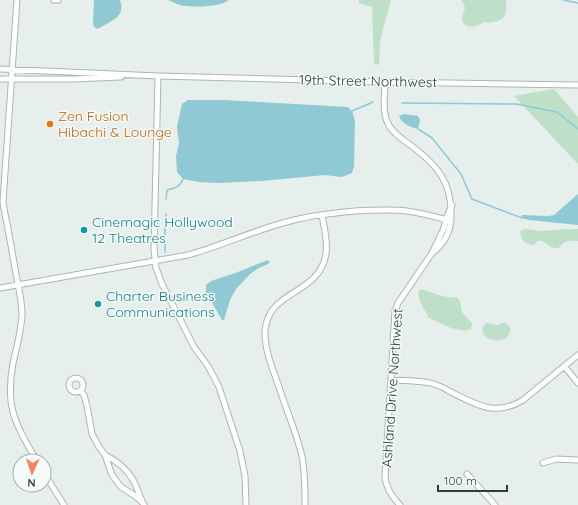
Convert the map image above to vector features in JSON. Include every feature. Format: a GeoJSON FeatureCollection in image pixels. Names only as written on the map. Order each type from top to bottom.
{"type":"FeatureCollection","features":[{"type":"Feature","properties":{"kind":"street"},"geometry":{"type":"LineString","coordinates":[[16,0],[3,201],[21,305],[19,339],[11,375],[11,400],[13,415],[19,430],[32,453]]}},
{"type":"Feature","properties":{"kind":"street","name":"19th Street Northwest"},"geometry":{"type":"LineString","coordinates":[[0,69],[158,76],[578,85]]}},
{"type":"Feature","properties":{"kind":"street"},"geometry":{"type":"LineString","coordinates":[[158,76],[154,235],[155,260],[162,284],[189,337],[208,366],[219,387],[240,452],[245,476],[246,505]]}},
{"type":"Feature","properties":{"kind":"street","name":"19th Street Northwest"},"geometry":{"type":"LineString","coordinates":[[0,79],[73,79],[158,76]]}},
{"type":"Feature","properties":{"kind":"street","name":"Ashland Drive Northwest"},"geometry":{"type":"LineString","coordinates":[[385,82],[385,118],[396,135],[428,159],[437,168],[447,186],[452,206],[448,220],[432,253],[396,306],[385,477],[389,491],[400,505]]}},
{"type":"Feature","properties":{"kind":"street"},"geometry":{"type":"LineString","coordinates":[[0,288],[188,255],[283,223],[322,214],[365,210],[393,210],[406,211],[448,220]]}},
{"type":"Feature","properties":{"kind":"street"},"geometry":{"type":"LineString","coordinates":[[304,505],[305,482],[298,441],[269,358],[265,340],[266,324],[272,310],[282,300],[312,281],[324,263],[327,244],[322,214]]}},
{"type":"Feature","properties":{"kind":"street"},"geometry":{"type":"LineString","coordinates":[[391,380],[432,384],[482,407],[501,409],[513,406],[523,400],[578,355]]}},
{"type":"Feature","properties":{"kind":"street"},"geometry":{"type":"LineString","coordinates":[[564,366],[578,383]]}},
{"type":"Feature","properties":{"kind":"street"},"geometry":{"type":"LineString","coordinates":[[81,391],[84,395],[87,406],[92,434],[105,455],[112,475],[121,486],[134,495],[144,505]]}},
{"type":"Feature","properties":{"kind":"street"},"geometry":{"type":"LineString","coordinates":[[105,455],[122,466],[128,473],[133,480],[144,505]]}},
{"type":"Feature","properties":{"kind":"street"},"geometry":{"type":"LineString","coordinates":[[543,463],[556,459],[578,460]]}},
{"type":"Feature","properties":{"kind":"street"},"geometry":{"type":"LineString","coordinates":[[467,474],[495,505]]}},
{"type":"Feature","properties":{"kind":"street"},"geometry":{"type":"LineString","coordinates":[[52,486],[64,505]]}},
{"type":"Feature","properties":{"kind":"green space"},"geometry":{"type":"Polygon","coordinates":[[[359,0],[391,0],[383,28],[380,43],[379,63],[377,65],[374,64],[372,7],[359,3],[359,0]]]}},
{"type":"Feature","properties":{"kind":"green space"},"geometry":{"type":"Polygon","coordinates":[[[461,0],[506,0],[506,12],[504,17],[498,21],[483,22],[477,26],[470,27],[463,22],[462,16],[465,6],[461,0]]]}},
{"type":"Feature","properties":{"kind":"green space"},"geometry":{"type":"Polygon","coordinates":[[[554,89],[578,117],[578,164],[514,96],[554,89]]]}},
{"type":"Feature","properties":{"kind":"green space"},"geometry":{"type":"Polygon","coordinates":[[[527,229],[542,231],[578,229],[578,241],[566,241],[556,248],[542,241],[537,241],[534,245],[531,245],[522,240],[520,232],[527,229]]]}},
{"type":"Feature","properties":{"kind":"green space"},"geometry":{"type":"Polygon","coordinates":[[[420,289],[443,296],[457,297],[460,301],[462,312],[472,323],[471,329],[465,331],[451,328],[429,318],[419,300],[418,292],[420,289]]]}},
{"type":"Feature","properties":{"kind":"green space"},"geometry":{"type":"Polygon","coordinates":[[[505,322],[509,326],[510,332],[507,337],[502,340],[491,340],[483,333],[483,328],[486,323],[497,325],[505,322]]]}},
{"type":"Feature","properties":{"kind":"water"},"geometry":{"type":"Polygon","coordinates":[[[94,0],[120,0],[121,5],[121,10],[118,16],[98,29],[94,27],[93,22],[94,0]]]}},
{"type":"Feature","properties":{"kind":"water"},"geometry":{"type":"Polygon","coordinates":[[[168,0],[229,0],[220,4],[207,6],[182,6],[168,0]]]}},
{"type":"Feature","properties":{"kind":"water"},"geometry":{"type":"Polygon","coordinates":[[[188,100],[224,100],[348,107],[352,111],[355,121],[354,166],[352,173],[342,177],[325,175],[262,181],[219,183],[199,182],[183,179],[177,172],[176,156],[179,143],[177,127],[182,104],[188,100]]]}},
{"type":"Feature","properties":{"kind":"water"},"geometry":{"type":"Polygon","coordinates":[[[404,114],[418,116],[420,120],[418,129],[409,126],[402,121],[399,116],[404,114]]]}},
{"type":"Feature","properties":{"kind":"water"},"geometry":{"type":"Polygon","coordinates":[[[578,194],[578,225],[521,218],[522,215],[554,215],[578,194]]]}},
{"type":"Feature","properties":{"kind":"water"},"geometry":{"type":"Polygon","coordinates":[[[268,260],[270,263],[250,274],[236,289],[230,300],[224,320],[222,320],[206,292],[206,285],[211,281],[268,260]]]}},
{"type":"Feature","properties":{"kind":"waterway"},"geometry":{"type":"LineString","coordinates":[[563,0],[578,3]]}},
{"type":"Feature","properties":{"kind":"waterway"},"geometry":{"type":"LineString","coordinates":[[352,111],[373,102]]}},
{"type":"Feature","properties":{"kind":"waterway"},"geometry":{"type":"LineString","coordinates":[[402,103],[516,104],[557,112],[578,129]]}},
{"type":"Feature","properties":{"kind":"waterway"},"geometry":{"type":"LineString","coordinates":[[418,129],[432,138],[461,174],[472,199],[522,218]]}},
{"type":"Feature","properties":{"kind":"waterway"},"geometry":{"type":"LineString","coordinates":[[166,199],[167,190],[177,187],[183,179]]}},
{"type":"Feature","properties":{"kind":"waterway"},"geometry":{"type":"LineString","coordinates":[[165,252],[166,214]]}},
{"type":"Feature","properties":{"kind":"place","name":"Zen Fusion Hibachi & Lounge"},"geometry":{"type":"Point","coordinates":[50,124]}},
{"type":"Feature","properties":{"kind":"place","name":"Cinemagic Hollywood 12 Theatres"},"geometry":{"type":"Point","coordinates":[84,230]}},
{"type":"Feature","properties":{"kind":"place","name":"Charter Business Communications"},"geometry":{"type":"Point","coordinates":[98,304]}}]}
